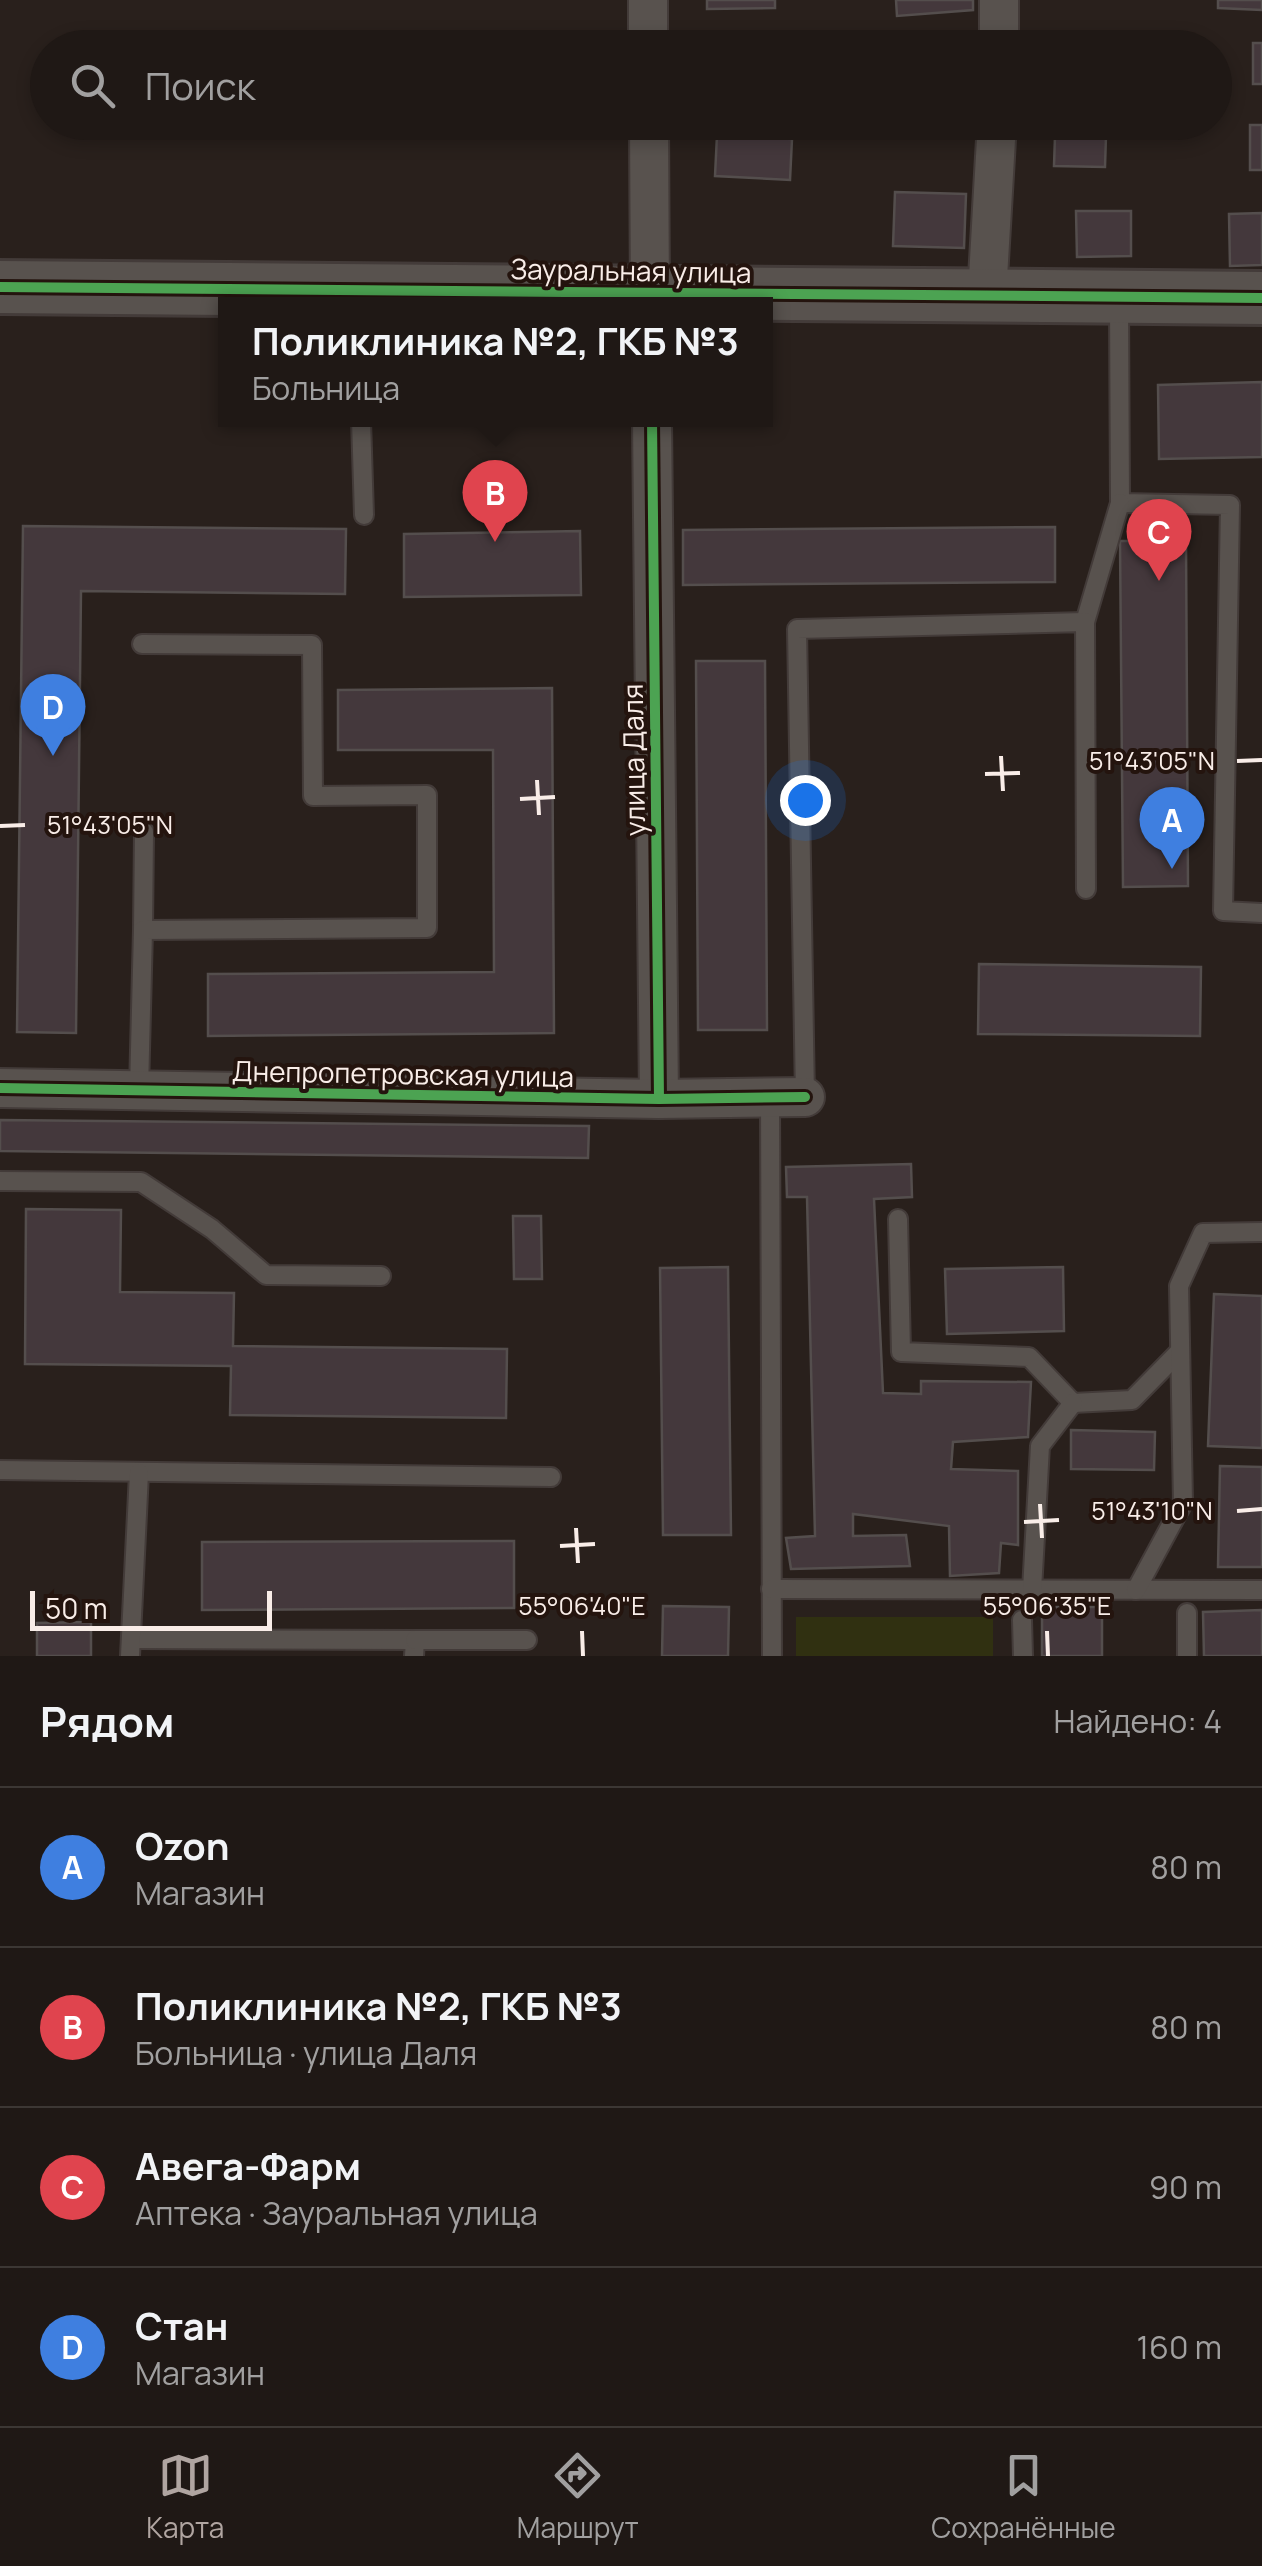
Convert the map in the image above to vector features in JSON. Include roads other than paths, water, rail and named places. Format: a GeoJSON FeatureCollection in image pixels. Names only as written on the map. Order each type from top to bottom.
{"type":"FeatureCollection","features":[{"type":"Feature","properties":{"kind":"street"},"geometry":{"type":"LineString","coordinates":[[648,0],[648,30]]}},
{"type":"Feature","properties":{"kind":"street"},"geometry":{"type":"LineString","coordinates":[[999,30],[1000,0]]}},
{"type":"Feature","properties":{"kind":"street"},"geometry":{"type":"LineString","coordinates":[[649,140],[650,297]]}},
{"type":"Feature","properties":{"kind":"street"},"geometry":{"type":"LineString","coordinates":[[986,296],[996,140]]}},
{"type":"Feature","properties":{"kind":"street","name":"Зауральная улица"},"geometry":{"type":"LineString","coordinates":[[0,287],[357,297]]}},
{"type":"Feature","properties":{"kind":"street","name":"Зауральная улица"},"geometry":{"type":"LineString","coordinates":[[773,297],[1262,298]]}},
{"type":"Feature","properties":{"kind":"street","name":"улица Даля"},"geometry":{"type":"LineString","coordinates":[[652,427],[659,1100]]}},
{"type":"Feature","properties":{"kind":"street","name":"Днепропетровская улица"},"geometry":{"type":"LineString","coordinates":[[0,1088],[659,1100],[788,1098]]}},
{"type":"Feature","properties":{"kind":"lane"},"geometry":{"type":"LineString","coordinates":[[1086,889],[1086,622],[1120,503],[1120,296]]}},
{"type":"Feature","properties":{"kind":"lane"},"geometry":{"type":"LineString","coordinates":[[361,427],[364,515]]}},
{"type":"Feature","properties":{"kind":"lane"},"geometry":{"type":"LineString","coordinates":[[1120,503],[1230,505],[1223,911],[1262,913]]}},
{"type":"Feature","properties":{"kind":"lane"},"geometry":{"type":"LineString","coordinates":[[772,1656],[797,629],[1086,622]]}},
{"type":"Feature","properties":{"kind":"lane"},"geometry":{"type":"LineString","coordinates":[[142,644],[312,646],[313,796],[426,795],[428,928],[143,930]]}},
{"type":"Feature","properties":{"kind":"lane"},"geometry":{"type":"LineString","coordinates":[[139,1090],[144,832]]}},
{"type":"Feature","properties":{"kind":"lane"},"geometry":{"type":"LineString","coordinates":[[0,1181],[142,1182],[212,1228],[266,1275],[381,1276]]}},
{"type":"Feature","properties":{"kind":"lane"},"geometry":{"type":"LineString","coordinates":[[898,1219],[900,1352],[1029,1357],[1074,1402],[1132,1400],[1178,1353]]}},
{"type":"Feature","properties":{"kind":"lane"},"geometry":{"type":"LineString","coordinates":[[1136,1590],[1182,1502],[1179,1286],[1203,1233],[1262,1232]]}},
{"type":"Feature","properties":{"kind":"lane"},"geometry":{"type":"LineString","coordinates":[[1032,1590],[1040,1446],[1074,1402]]}},
{"type":"Feature","properties":{"kind":"lane"},"geometry":{"type":"LineString","coordinates":[[0,1470],[551,1477]]}},
{"type":"Feature","properties":{"kind":"lane"},"geometry":{"type":"LineString","coordinates":[[139,1472],[130,1648],[414,1648],[527,1640]]}},
{"type":"Feature","properties":{"kind":"lane"},"geometry":{"type":"LineString","coordinates":[[772,1589],[1262,1590]]}},
{"type":"Feature","properties":{"kind":"lane"},"geometry":{"type":"LineString","coordinates":[[1187,1613],[1187,1656]]}},
{"type":"Feature","properties":{"kind":"lane"},"geometry":{"type":"LineString","coordinates":[[1022,1620],[1023,1656]]}},
{"type":"Feature","properties":{"kind":"place","name":"Поликлиника №2, ГКБ №3"},"geometry":{"type":"Point","coordinates":[495,542]}},
{"type":"Feature","properties":{"kind":"place","name":"Авега-Фарм"},"geometry":{"type":"Point","coordinates":[1159,581]}},
{"type":"Feature","properties":{"kind":"place","name":"Стан"},"geometry":{"type":"Point","coordinates":[53,756]}},
{"type":"Feature","properties":{"kind":"place","name":"Ozon"},"geometry":{"type":"Point","coordinates":[1172,869]}}]}
